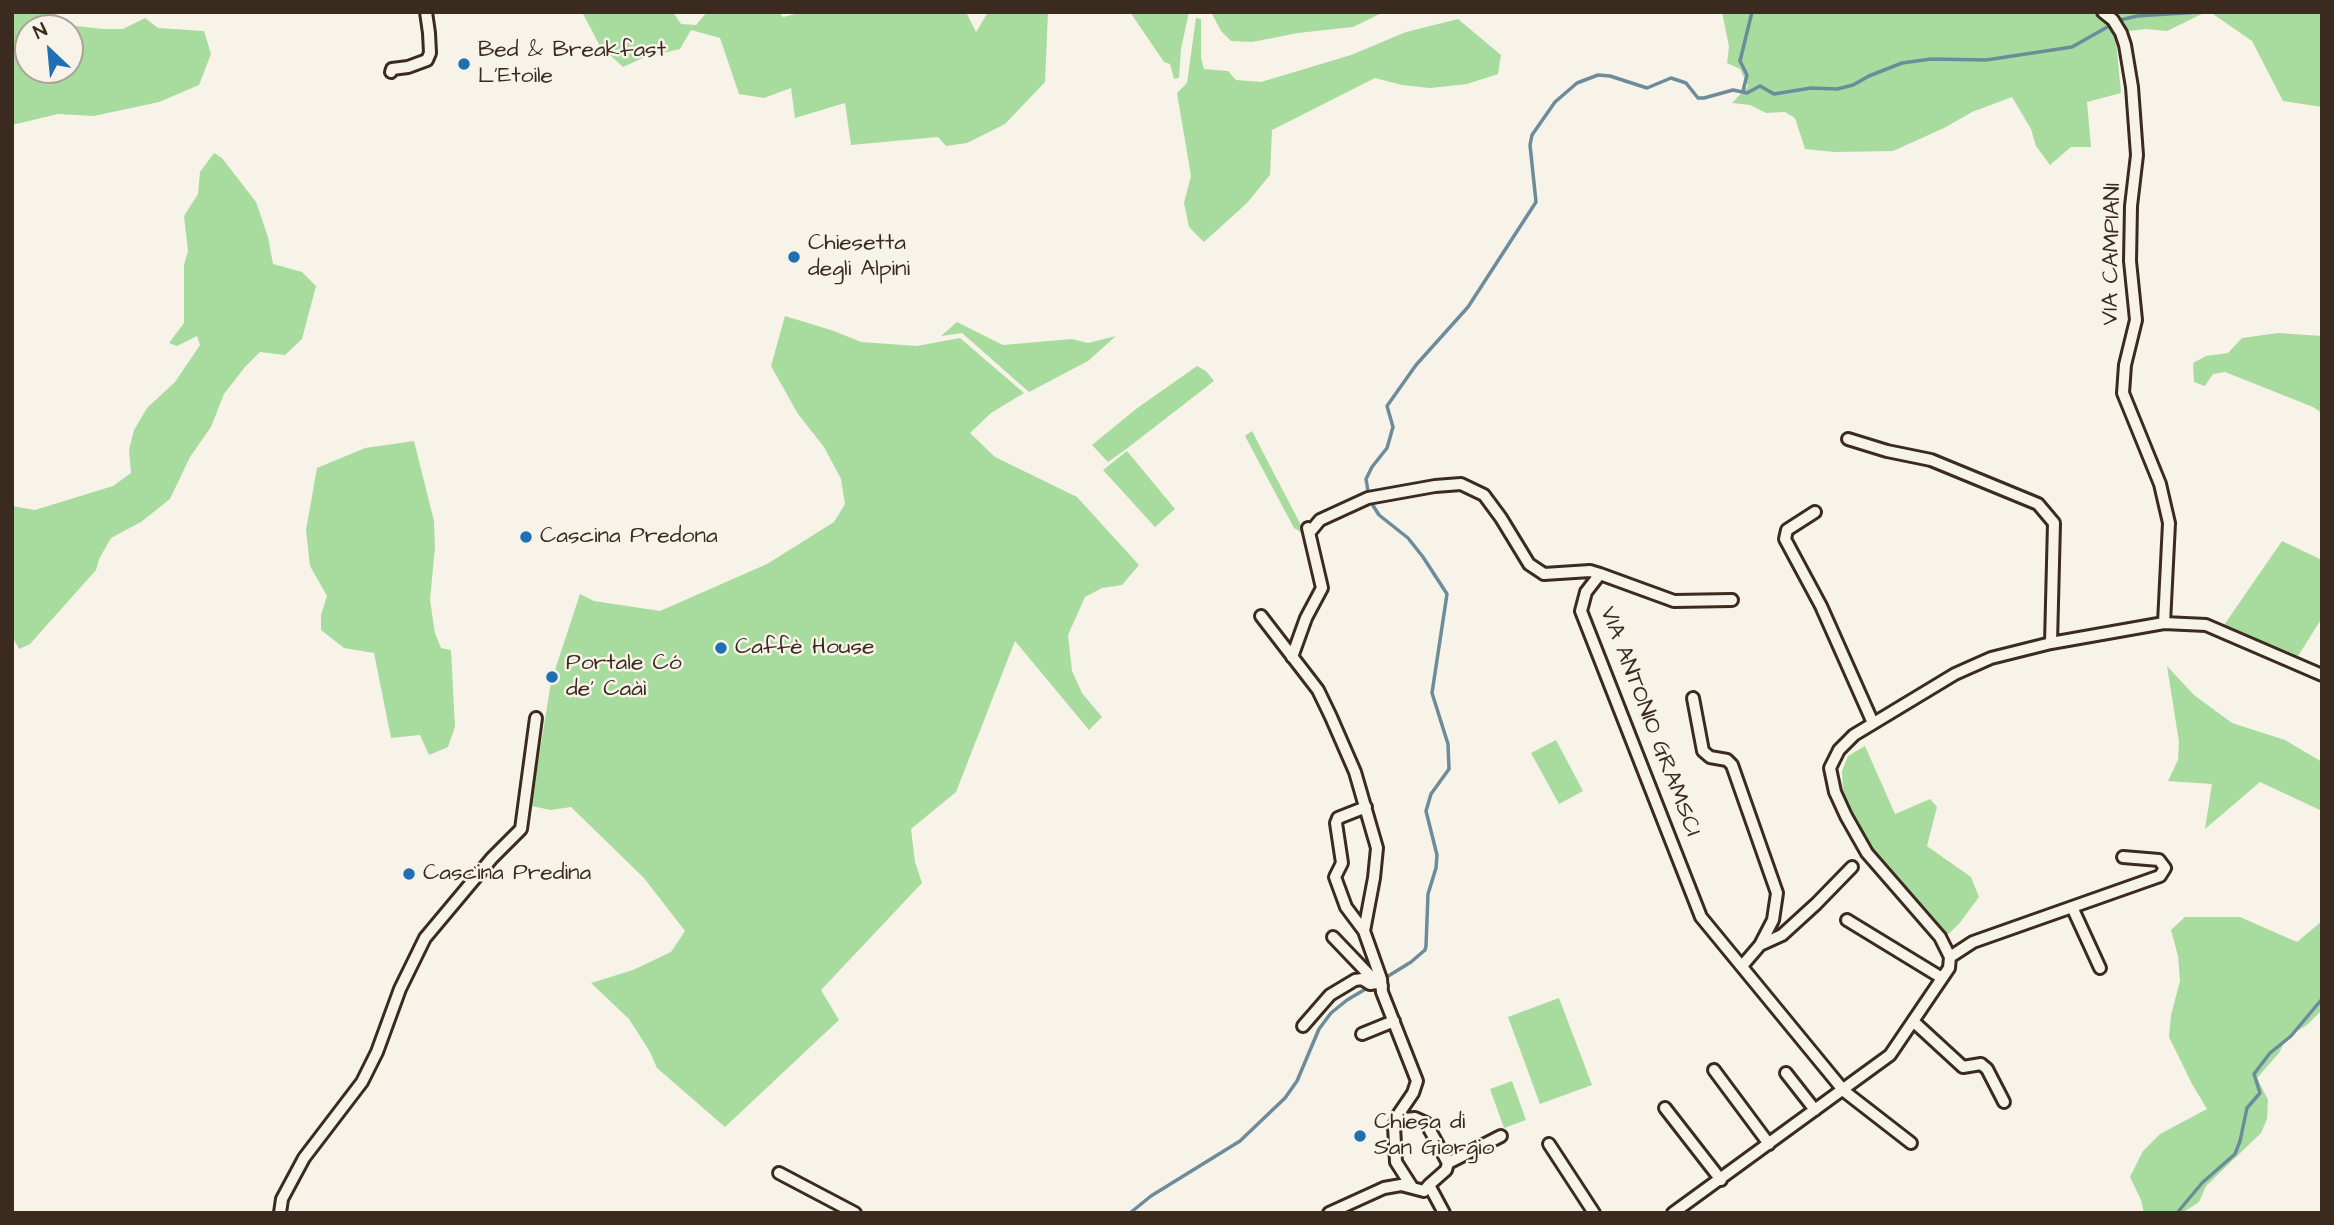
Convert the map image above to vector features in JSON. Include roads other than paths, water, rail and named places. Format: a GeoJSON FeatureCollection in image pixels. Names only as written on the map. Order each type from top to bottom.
{"type":"FeatureCollection","features":[{"type":"Feature","properties":{"kind":"street"},"geometry":{"type":"LineString","coordinates":[[391,72],[392,69],[427,60],[429,33],[426,12]]}},
{"type":"Feature","properties":{"kind":"street","name":"VIA CAMPIANI"},"geometry":{"type":"LineString","coordinates":[[2103,12],[2113,20],[2121,33],[2132,87],[2137,155],[2131,206],[2130,261],[2136,320],[2125,365],[2123,393],[2160,484],[2169,523],[2164,623]]}},
{"type":"Feature","properties":{"kind":"street"},"geometry":{"type":"LineString","coordinates":[[1848,439],[1931,460],[2038,504],[2054,523],[2051,643]]}},
{"type":"Feature","properties":{"kind":"street"},"geometry":{"type":"LineString","coordinates":[[1292,657],[1306,618],[1322,588],[1309,530],[1320,520],[1368,498],[1461,484],[1484,495],[1529,564],[1544,574],[1590,571],[1600,574]]}},
{"type":"Feature","properties":{"kind":"street"},"geometry":{"type":"LineString","coordinates":[[1815,512],[1787,530],[1785,539],[1821,606],[1873,723]]}},
{"type":"Feature","properties":{"kind":"street","name":"VIA ANTONIO GRAMSCI"},"geometry":{"type":"LineString","coordinates":[[1732,600],[1674,601],[1600,574],[1586,592],[1581,611],[1702,917],[1844,1091],[1911,1143]]}},
{"type":"Feature","properties":{"kind":"street"},"geometry":{"type":"LineString","coordinates":[[1261,616],[1318,690],[1356,772],[1377,848],[1364,931]]}},
{"type":"Feature","properties":{"kind":"street"},"geometry":{"type":"LineString","coordinates":[[1673,1213],[1891,1055],[1949,968],[1950,957],[1940,937],[1867,853],[1835,792],[1830,768],[1839,750],[1854,735],[1955,674],[1991,658],[2051,643],[2164,623],[2206,625],[2322,675]]}},
{"type":"Feature","properties":{"kind":"street","name":"VIA ANTONIO GRAMSCI"},"geometry":{"type":"LineString","coordinates":[[1693,698],[1703,751],[1710,757],[1727,760],[1732,765],[1777,893],[1773,920],[1760,945],[1742,966]]}},
{"type":"Feature","properties":{"kind":"street"},"geometry":{"type":"LineString","coordinates":[[280,1213],[282,1199],[304,1158],[362,1082],[377,1052],[400,989],[425,938],[492,858],[521,829],[536,718]]}},
{"type":"Feature","properties":{"kind":"street"},"geometry":{"type":"LineString","coordinates":[[1366,807],[1338,818],[1336,823],[1342,863],[1335,877],[1346,907],[1364,931],[1379,985],[1417,1081],[1413,1093],[1396,1120],[1394,1137],[1396,1162],[1412,1187]]}},
{"type":"Feature","properties":{"kind":"street"},"geometry":{"type":"LineString","coordinates":[[1950,957],[1973,942],[2163,873],[2165,868],[2159,860],[2123,857]]}},
{"type":"Feature","properties":{"kind":"street","name":"VIA ANTONIO GRAMSCI"},"geometry":{"type":"LineString","coordinates":[[1760,945],[1782,935],[1852,867]]}},
{"type":"Feature","properties":{"kind":"street"},"geometry":{"type":"LineString","coordinates":[[2073,907],[2100,968]]}},
{"type":"Feature","properties":{"kind":"street"},"geometry":{"type":"LineString","coordinates":[[1847,920],[1942,978]]}},
{"type":"Feature","properties":{"kind":"street"},"geometry":{"type":"LineString","coordinates":[[1333,937],[1379,985]]}},
{"type":"Feature","properties":{"kind":"street"},"geometry":{"type":"LineString","coordinates":[[1303,1026],[1330,995],[1359,979],[1379,985]]}},
{"type":"Feature","properties":{"kind":"street"},"geometry":{"type":"LineString","coordinates":[[1362,1034],[1394,1021]]}},
{"type":"Feature","properties":{"kind":"street"},"geometry":{"type":"LineString","coordinates":[[1914,1022],[1963,1067],[1981,1065],[1987,1069],[2004,1102]]}},
{"type":"Feature","properties":{"kind":"street"},"geometry":{"type":"LineString","coordinates":[[1714,1070],[1769,1144]]}},
{"type":"Feature","properties":{"kind":"street"},"geometry":{"type":"LineString","coordinates":[[1786,1073],[1815,1110]]}},
{"type":"Feature","properties":{"kind":"street"},"geometry":{"type":"LineString","coordinates":[[1665,1108],[1721,1180]]}},
{"type":"Feature","properties":{"kind":"street"},"geometry":{"type":"LineString","coordinates":[[1396,1120],[1415,1118],[1426,1123],[1447,1167]]}},
{"type":"Feature","properties":{"kind":"street"},"geometry":{"type":"LineString","coordinates":[[1427,1188],[1447,1167],[1502,1136]]}},
{"type":"Feature","properties":{"kind":"street"},"geometry":{"type":"LineString","coordinates":[[1549,1144],[1594,1213]]}},
{"type":"Feature","properties":{"kind":"street"},"geometry":{"type":"LineString","coordinates":[[779,1173],[855,1213]]}},
{"type":"Feature","properties":{"kind":"street"},"geometry":{"type":"LineString","coordinates":[[1329,1213],[1384,1188],[1401,1185],[1427,1188]]}},
{"type":"Feature","properties":{"kind":"street"},"geometry":{"type":"LineString","coordinates":[[1427,1188],[1444,1213]]}},
{"type":"Feature","properties":{"kind":"waterway"},"geometry":{"type":"LineString","coordinates":[[1743,91],[1747,75],[1740,61],[1752,12]]}},
{"type":"Feature","properties":{"kind":"waterway"},"geometry":{"type":"LineString","coordinates":[[2120,20],[2137,16],[2199,12]]}},
{"type":"Feature","properties":{"kind":"waterway"},"geometry":{"type":"LineString","coordinates":[[1368,491],[1366,479],[1387,448],[1393,427],[1387,406],[1416,365],[1468,307],[1536,202],[1530,145],[1532,135],[1555,102],[1577,83],[1598,75],[1610,76],[1647,88],[1671,78],[1686,83],[1698,98],[1733,90],[1747,93],[1760,86],[1774,94],[1811,88],[1837,89],[1853,85],[1902,63],[1931,59],[1986,60],[2072,47],[2111,25]]}},
{"type":"Feature","properties":{"kind":"waterway"},"geometry":{"type":"LineString","coordinates":[[1372,504],[1379,515],[1408,538],[1447,594],[1432,693],[1448,744],[1449,769],[1431,794],[1426,811],[1437,855],[1428,894],[1426,946],[1411,962],[1385,978]]}},
{"type":"Feature","properties":{"kind":"waterway"},"geometry":{"type":"LineString","coordinates":[[1130,1213],[1151,1196],[1240,1141],[1285,1098],[1297,1081],[1319,1029],[1331,1013],[1369,987]]}},
{"type":"Feature","properties":{"kind":"waterway"},"geometry":{"type":"LineString","coordinates":[[2177,1213],[2202,1183],[2235,1154],[2247,1108],[2260,1093],[2254,1074],[2270,1053],[2291,1036],[2322,999]]}},
{"type":"Feature","properties":{"kind":"place","name":"Bed & Breakfast L'Etoile"},"geometry":{"type":"Point","coordinates":[464,64]}},
{"type":"Feature","properties":{"kind":"place","name":"Chiesetta degli Alpini"},"geometry":{"type":"Point","coordinates":[794,257]}},
{"type":"Feature","properties":{"kind":"place","name":"Cascina Predona"},"geometry":{"type":"Point","coordinates":[526,537]}},
{"type":"Feature","properties":{"kind":"place","name":"Caffè House"},"geometry":{"type":"Point","coordinates":[721,648]}},
{"type":"Feature","properties":{"kind":"place","name":"Portale Có de' Caàì"},"geometry":{"type":"Point","coordinates":[552,677]}},
{"type":"Feature","properties":{"kind":"place","name":"Cascina Predina"},"geometry":{"type":"Point","coordinates":[409,874]}},
{"type":"Feature","properties":{"kind":"place","name":"Chiesa di San Giorgio"},"geometry":{"type":"Point","coordinates":[1360,1136]}}]}
